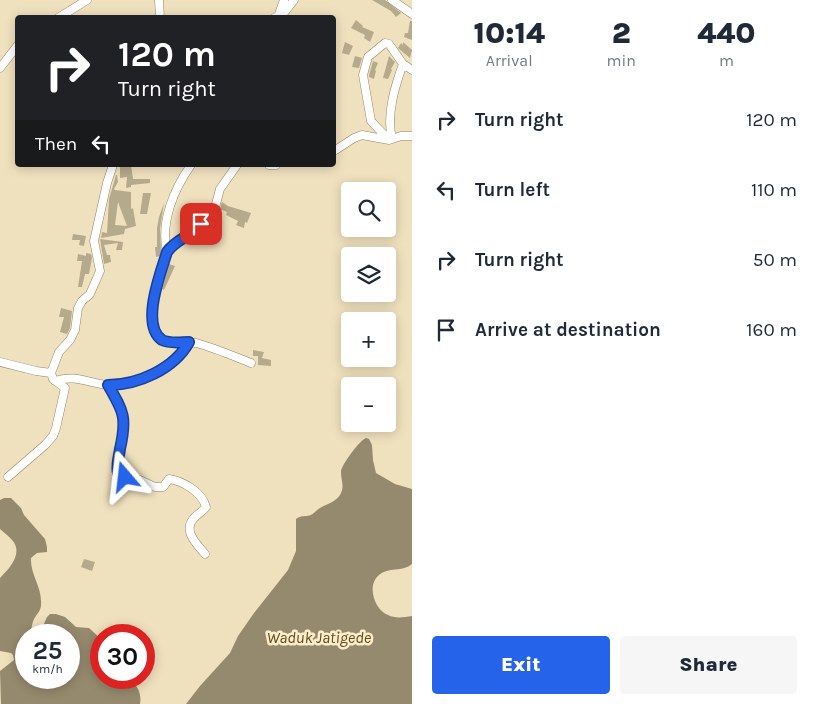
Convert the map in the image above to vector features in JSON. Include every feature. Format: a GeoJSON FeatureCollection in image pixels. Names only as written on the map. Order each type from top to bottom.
{"type":"FeatureCollection","features":[{"type":"Feature","properties":{"kind":"street"},"geometry":{"type":"LineString","coordinates":[[63,15],[86,0]]}},
{"type":"Feature","properties":{"kind":"street"},"geometry":{"type":"LineString","coordinates":[[159,0],[160,15]]}},
{"type":"Feature","properties":{"kind":"street"},"geometry":{"type":"LineString","coordinates":[[277,15],[284,0]]}},
{"type":"Feature","properties":{"kind":"street"},"geometry":{"type":"LineString","coordinates":[[280,15],[283,14],[294,0]]}},
{"type":"Feature","properties":{"kind":"street"},"geometry":{"type":"LineString","coordinates":[[392,0],[412,14]]}},
{"type":"Feature","properties":{"kind":"street"},"geometry":{"type":"LineString","coordinates":[[390,140],[371,121],[363,74],[368,57],[385,43],[389,44],[403,64],[412,70]]}},
{"type":"Feature","properties":{"kind":"street"},"geometry":{"type":"LineString","coordinates":[[0,68],[15,49]]}},
{"type":"Feature","properties":{"kind":"street"},"geometry":{"type":"LineString","coordinates":[[390,140],[394,92],[403,64]]}},
{"type":"Feature","properties":{"kind":"street"},"geometry":{"type":"LineString","coordinates":[[336,150],[358,136],[390,140],[401,136],[412,136]]}},
{"type":"Feature","properties":{"kind":"street"},"geometry":{"type":"LineString","coordinates":[[53,377],[59,352],[70,340],[75,330],[78,308],[82,301],[90,294],[100,271],[94,241],[112,167]]}},
{"type":"Feature","properties":{"kind":"street"},"geometry":{"type":"LineString","coordinates":[[190,167],[176,189],[169,210],[166,236],[167,252],[153,304],[153,326],[162,340],[173,343],[189,342],[251,363]]}},
{"type":"Feature","properties":{"kind":"street"},"geometry":{"type":"LineString","coordinates":[[167,252],[172,246],[199,228],[216,204],[223,185],[236,167]]}},
{"type":"Feature","properties":{"kind":"street"},"geometry":{"type":"LineString","coordinates":[[0,362],[53,377],[72,377],[108,385],[127,384],[146,377],[176,359],[189,342]]}},
{"type":"Feature","properties":{"kind":"street"},"geometry":{"type":"LineString","coordinates":[[8,477],[45,445],[55,432],[65,388],[53,377]]}},
{"type":"Feature","properties":{"kind":"street"},"geometry":{"type":"LineString","coordinates":[[108,385],[116,398],[124,420],[124,434],[117,466],[118,473],[159,488],[163,487],[168,479],[176,480],[188,486],[196,493],[203,500],[206,507],[192,521],[190,532],[192,538],[205,554]]}},
{"type":"Feature","properties":{"kind":"path"},"geometry":{"type":"LineString","coordinates":[[373,477],[376,473]]}},
{"type":"Feature","properties":{"kind":"path"},"geometry":{"type":"LineString","coordinates":[[16,511],[20,507]]}},
{"type":"Feature","properties":{"kind":"water","name":"Waduk Jatigede"},"geometry":{"type":"Polygon","coordinates":[[[366,438],[369,439],[372,445],[376,473],[395,484],[412,489],[412,564],[379,575],[373,585],[373,591],[376,603],[383,612],[394,617],[412,616],[412,704],[186,704],[230,653],[238,636],[254,613],[288,570],[296,551],[296,519],[311,515],[340,495],[342,489],[342,469],[355,448],[366,438]]]}},
{"type":"Feature","properties":{"kind":"water"},"geometry":{"type":"Polygon","coordinates":[[[11,498],[21,508],[24,515],[45,539],[47,547],[47,552],[37,553],[31,558],[32,569],[41,595],[40,609],[32,624],[15,624],[15,689],[80,689],[80,627],[89,628],[90,689],[137,689],[140,704],[1,704],[0,671],[14,660],[11,653],[0,651],[0,578],[14,560],[16,550],[12,540],[0,529],[0,500],[11,498]]]}},
{"type":"Feature","properties":{"kind":"water"},"geometry":{"type":"Polygon","coordinates":[[[50,614],[65,617],[73,624],[44,624],[50,614]]]}},
{"type":"Feature","properties":{"kind":"building"},"geometry":{"type":"Polygon","coordinates":[[[372,0],[385,0],[401,13],[396,17],[391,11],[372,0]]]}},
{"type":"Feature","properties":{"kind":"building"},"geometry":{"type":"Polygon","coordinates":[[[356,20],[362,27],[374,32],[370,42],[364,38],[365,35],[351,28],[356,20]]]}},
{"type":"Feature","properties":{"kind":"building"},"geometry":{"type":"Polygon","coordinates":[[[410,21],[412,21],[412,40],[404,37],[405,33],[408,33],[410,21]]]}},
{"type":"Feature","properties":{"kind":"building"},"geometry":{"type":"Polygon","coordinates":[[[345,42],[353,46],[349,55],[342,53],[345,42]]]}},
{"type":"Feature","properties":{"kind":"building"},"geometry":{"type":"Polygon","coordinates":[[[403,42],[412,50],[410,58],[398,48],[401,43],[403,45],[403,42]]]}},
{"type":"Feature","properties":{"kind":"building"},"geometry":{"type":"Polygon","coordinates":[[[355,56],[362,58],[359,68],[352,67],[355,56]]]}},
{"type":"Feature","properties":{"kind":"building"},"geometry":{"type":"Polygon","coordinates":[[[389,56],[395,62],[388,79],[383,78],[389,56]]]}},
{"type":"Feature","properties":{"kind":"building"},"geometry":{"type":"Polygon","coordinates":[[[373,61],[378,63],[374,79],[369,77],[373,61]]]}},
{"type":"Feature","properties":{"kind":"building"},"geometry":{"type":"Polygon","coordinates":[[[120,167],[131,167],[133,179],[150,179],[150,183],[131,185],[131,187],[126,188],[127,177],[120,178],[120,167]]]}},
{"type":"Feature","properties":{"kind":"building"},"geometry":{"type":"Polygon","coordinates":[[[117,175],[118,182],[114,189],[131,192],[131,209],[133,208],[136,226],[125,229],[124,234],[101,238],[102,232],[107,233],[109,199],[117,175]],[[118,202],[115,225],[127,226],[118,202]]]}},
{"type":"Feature","properties":{"kind":"building"},"geometry":{"type":"Polygon","coordinates":[[[143,193],[151,193],[147,214],[140,214],[143,193]]]}},
{"type":"Feature","properties":{"kind":"building"},"geometry":{"type":"Polygon","coordinates":[[[222,202],[228,206],[251,213],[247,223],[245,222],[244,228],[236,225],[238,221],[226,215],[227,212],[220,209],[222,202]]]}},
{"type":"Feature","properties":{"kind":"building"},"geometry":{"type":"Polygon","coordinates":[[[164,203],[160,229],[161,252],[160,256],[156,257],[157,228],[164,203]]]}},
{"type":"Feature","properties":{"kind":"building"},"geometry":{"type":"Polygon","coordinates":[[[73,234],[86,236],[84,246],[79,245],[80,240],[72,240],[73,234]]]}},
{"type":"Feature","properties":{"kind":"building"},"geometry":{"type":"Polygon","coordinates":[[[100,239],[123,242],[122,250],[116,250],[118,243],[104,245],[107,255],[110,255],[111,262],[104,264],[100,239]]]}},
{"type":"Feature","properties":{"kind":"building"},"geometry":{"type":"Polygon","coordinates":[[[86,253],[91,254],[92,258],[89,274],[85,274],[82,287],[78,287],[82,261],[77,261],[78,254],[86,256],[86,253]]]}},
{"type":"Feature","properties":{"kind":"building"},"geometry":{"type":"Polygon","coordinates":[[[169,264],[175,266],[164,290],[162,289],[169,264]]]}},
{"type":"Feature","properties":{"kind":"building"},"geometry":{"type":"Polygon","coordinates":[[[61,308],[72,311],[70,328],[67,334],[60,332],[64,317],[59,317],[61,308]]]}},
{"type":"Feature","properties":{"kind":"building"},"geometry":{"type":"Polygon","coordinates":[[[253,350],[264,352],[262,358],[271,360],[271,366],[258,365],[258,356],[253,356],[253,350]]]}},
{"type":"Feature","properties":{"kind":"building"},"geometry":{"type":"Polygon","coordinates":[[[84,559],[95,562],[92,571],[81,567],[84,559]]]}},
{"type":"Feature","properties":{"kind":"route"},"geometry":{"type":"LineString","coordinates":[[125,477],[118,473],[117,470],[125,427],[123,414],[108,385],[127,384],[146,377],[176,359],[186,348],[189,342],[167,342],[158,336],[153,326],[153,304],[167,252],[172,246],[199,228],[201,224]]}}]}
